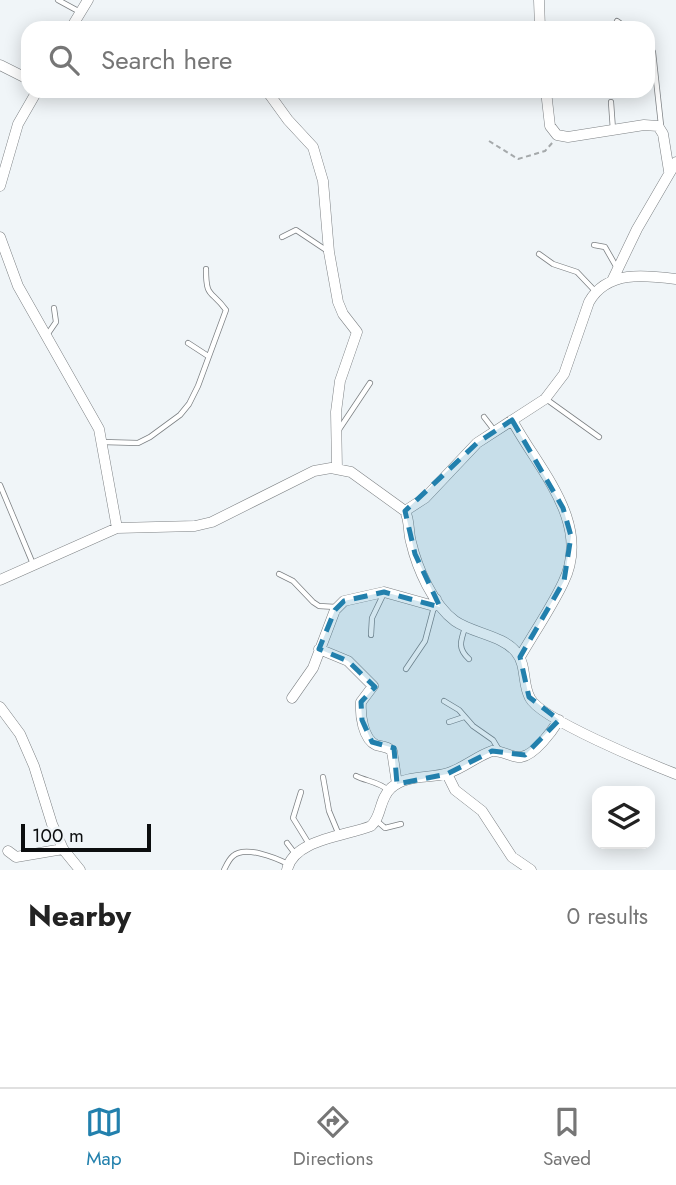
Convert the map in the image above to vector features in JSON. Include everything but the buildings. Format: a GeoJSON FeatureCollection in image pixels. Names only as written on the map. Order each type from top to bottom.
{"type":"FeatureCollection","features":[{"type":"Feature","properties":{"kind":"street"},"geometry":{"type":"LineString","coordinates":[[75,21],[88,0]]}},
{"type":"Feature","properties":{"kind":"street"},"geometry":{"type":"LineString","coordinates":[[539,0],[540,21]]}},
{"type":"Feature","properties":{"kind":"street"},"geometry":{"type":"LineString","coordinates":[[0,65],[21,76]]}},
{"type":"Feature","properties":{"kind":"street"},"geometry":{"type":"LineString","coordinates":[[0,186],[18,124],[33,98]]}},
{"type":"Feature","properties":{"kind":"street"},"geometry":{"type":"LineString","coordinates":[[272,98],[313,147],[323,181],[329,252],[339,308],[357,332],[342,372],[336,412],[337,469]]}},
{"type":"Feature","properties":{"kind":"street"},"geometry":{"type":"LineString","coordinates":[[547,98],[550,127],[557,135],[568,137],[644,125],[658,126],[669,172]]}},
{"type":"Feature","properties":{"kind":"street"},"geometry":{"type":"LineString","coordinates":[[612,281],[676,162]]}},
{"type":"Feature","properties":{"kind":"street"},"geometry":{"type":"LineString","coordinates":[[0,237],[18,286],[97,424],[117,528]]}},
{"type":"Feature","properties":{"kind":"street"},"geometry":{"type":"LineString","coordinates":[[405,511],[425,498],[477,443],[545,399],[564,374],[595,292],[612,281],[636,275],[676,279]]}},
{"type":"Feature","properties":{"kind":"street"},"geometry":{"type":"LineString","coordinates":[[512,420],[555,492],[569,523],[571,536],[571,554],[564,582],[520,657]]}},
{"type":"Feature","properties":{"kind":"street"},"geometry":{"type":"LineString","coordinates":[[0,580],[117,528],[195,526],[212,522],[314,471],[337,469],[351,472],[405,511],[415,554],[435,602],[445,613],[466,627],[506,643],[520,657],[529,697],[545,712],[676,774]]}},
{"type":"Feature","properties":{"kind":"street"},"geometry":{"type":"LineString","coordinates":[[292,698],[313,668],[337,607],[344,601],[384,592],[435,602]]}},
{"type":"Feature","properties":{"kind":"street"},"geometry":{"type":"LineString","coordinates":[[319,649],[348,661],[373,685],[361,702],[362,720],[372,742],[392,751],[393,787]]}},
{"type":"Feature","properties":{"kind":"street"},"geometry":{"type":"LineString","coordinates":[[0,707],[16,728],[34,766],[52,824],[63,849],[80,870]]}},
{"type":"Feature","properties":{"kind":"street"},"geometry":{"type":"LineString","coordinates":[[288,867],[309,845],[371,826],[382,802],[393,787],[409,779],[447,774],[488,752],[499,750],[519,757],[525,755],[547,738],[559,720]]}},
{"type":"Feature","properties":{"kind":"street"},"geometry":{"type":"LineString","coordinates":[[447,774],[455,790],[482,811],[512,857],[531,870]]}},
{"type":"Feature","properties":{"kind":"street"},"geometry":{"type":"LineString","coordinates":[[8,851],[16,857],[63,849]]}},
{"type":"Feature","properties":{"kind":"lane"},"geometry":{"type":"LineString","coordinates":[[58,0],[80,12]]}},
{"type":"Feature","properties":{"kind":"lane"},"geometry":{"type":"LineString","coordinates":[[655,72],[661,130]]}},
{"type":"Feature","properties":{"kind":"lane"},"geometry":{"type":"LineString","coordinates":[[611,102],[613,131]]}},
{"type":"Feature","properties":{"kind":"lane"},"geometry":{"type":"LineString","coordinates":[[282,237],[296,230],[329,252]]}},
{"type":"Feature","properties":{"kind":"lane"},"geometry":{"type":"LineString","coordinates":[[594,245],[604,247],[618,269]]}},
{"type":"Feature","properties":{"kind":"lane"},"geometry":{"type":"LineString","coordinates":[[539,254],[553,264],[577,272],[595,292]]}},
{"type":"Feature","properties":{"kind":"lane"},"geometry":{"type":"LineString","coordinates":[[102,442],[138,443],[180,415],[189,404],[226,310],[208,294],[206,269]]}},
{"type":"Feature","properties":{"kind":"lane"},"geometry":{"type":"LineString","coordinates":[[46,335],[56,322],[54,308]]}},
{"type":"Feature","properties":{"kind":"lane"},"geometry":{"type":"LineString","coordinates":[[188,343],[208,356]]}},
{"type":"Feature","properties":{"kind":"lane"},"geometry":{"type":"LineString","coordinates":[[336,435],[370,383]]}},
{"type":"Feature","properties":{"kind":"lane"},"geometry":{"type":"LineString","coordinates":[[545,399],[599,437]]}},
{"type":"Feature","properties":{"kind":"lane"},"geometry":{"type":"LineString","coordinates":[[484,417],[494,431]]}},
{"type":"Feature","properties":{"kind":"lane"},"geometry":{"type":"LineString","coordinates":[[0,485],[33,564]]}},
{"type":"Feature","properties":{"kind":"lane"},"geometry":{"type":"LineString","coordinates":[[279,573],[293,581],[319,606],[337,607]]}},
{"type":"Feature","properties":{"kind":"lane"},"geometry":{"type":"LineString","coordinates":[[371,635],[372,618],[384,592]]}},
{"type":"Feature","properties":{"kind":"lane"},"geometry":{"type":"LineString","coordinates":[[407,669],[425,641],[435,602]]}},
{"type":"Feature","properties":{"kind":"lane"},"geometry":{"type":"LineString","coordinates":[[466,627],[460,646],[461,652],[469,659]]}},
{"type":"Feature","properties":{"kind":"lane"},"geometry":{"type":"LineString","coordinates":[[444,701],[459,710],[493,740],[499,750]]}},
{"type":"Feature","properties":{"kind":"lane"},"geometry":{"type":"LineString","coordinates":[[449,722],[464,717]]}},
{"type":"Feature","properties":{"kind":"lane"},"geometry":{"type":"LineString","coordinates":[[356,776],[368,782],[393,787]]}},
{"type":"Feature","properties":{"kind":"lane"},"geometry":{"type":"LineString","coordinates":[[323,777],[331,821],[340,836]]}},
{"type":"Feature","properties":{"kind":"lane"},"geometry":{"type":"LineString","coordinates":[[301,792],[293,818],[309,845]]}},
{"type":"Feature","properties":{"kind":"lane"},"geometry":{"type":"LineString","coordinates":[[376,820],[385,828],[401,824]]}},
{"type":"Feature","properties":{"kind":"lane"},"geometry":{"type":"LineString","coordinates":[[287,843],[297,856]]}},
{"type":"Feature","properties":{"kind":"lane"},"geometry":{"type":"LineString","coordinates":[[223,870],[232,856],[240,853],[267,854],[288,867]]}},
{"type":"Feature","properties":{"kind":"path"},"geometry":{"type":"LineString","coordinates":[[488,141],[518,159],[545,151],[557,135]]}},
{"type":"Feature","properties":{"kind":"highlighted area"},"geometry":{"type":"Polygon","coordinates":[[[512,420],[563,508],[571,536],[564,581],[520,657],[529,697],[559,720],[525,755],[492,751],[447,774],[397,784],[394,748],[372,742],[362,720],[361,702],[375,687],[348,661],[319,649],[335,610],[344,601],[384,592],[440,607],[415,554],[405,511],[477,443],[512,420]]]}}]}
